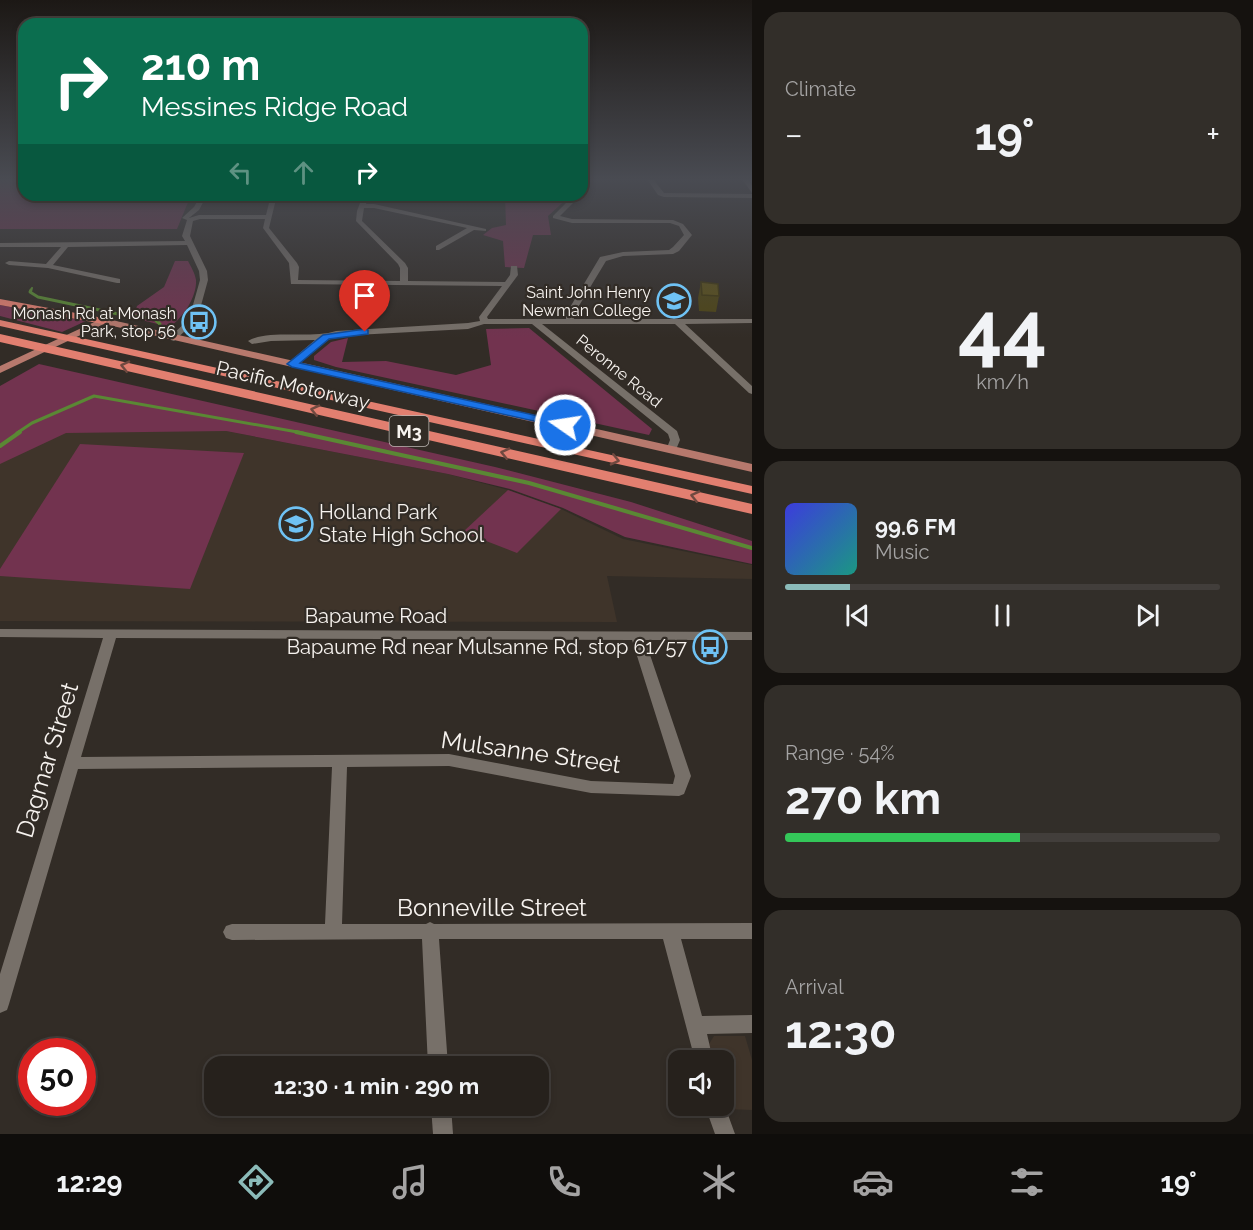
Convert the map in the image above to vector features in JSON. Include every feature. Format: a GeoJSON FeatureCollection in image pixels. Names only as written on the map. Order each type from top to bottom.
{"type":"FeatureCollection","features":[{"type":"Feature","properties":{"kind":"highway"},"geometry":{"type":"LineString","coordinates":[[0,302],[103,321]]}},
{"type":"Feature","properties":{"kind":"highway","name":"Pacific Motorway"},"geometry":{"type":"LineString","coordinates":[[0,323],[51,335],[88,338],[752,490]]}},
{"type":"Feature","properties":{"kind":"highway","name":"Pacific Motorway"},"geometry":{"type":"LineString","coordinates":[[0,338],[752,509]]}},
{"type":"Feature","properties":{"kind":"main road"},"geometry":{"type":"LineString","coordinates":[[88,338],[103,321]]}},
{"type":"Feature","properties":{"kind":"main road"},"geometry":{"type":"LineString","coordinates":[[0,372],[103,321],[752,468]]}},
{"type":"Feature","properties":{"kind":"main road"},"geometry":{"type":"LineString","coordinates":[[0,372],[117,329],[157,334]]}},
{"type":"Feature","properties":{"kind":"street"},"geometry":{"type":"LineString","coordinates":[[174,338],[193,320],[204,280],[203,271],[186,232]]}},
{"type":"Feature","properties":{"kind":"street"},"geometry":{"type":"LineString","coordinates":[[269,232],[295,267],[294,282],[506,284]]}},
{"type":"Feature","properties":{"kind":"street"},"geometry":{"type":"LineString","coordinates":[[369,232],[401,263],[404,268],[404,283]]}},
{"type":"Feature","properties":{"kind":"street"},"geometry":{"type":"LineString","coordinates":[[439,248],[466,232]]}},
{"type":"Feature","properties":{"kind":"street"},"geometry":{"type":"LineString","coordinates":[[570,321],[570,314],[603,259],[623,254],[670,252],[676,249],[688,235],[686,232]]}},
{"type":"Feature","properties":{"kind":"street"},"geometry":{"type":"LineString","coordinates":[[0,244],[189,242]]}},
{"type":"Feature","properties":{"kind":"street"},"geometry":{"type":"LineString","coordinates":[[48,266],[66,245]]}},
{"type":"Feature","properties":{"kind":"street"},"geometry":{"type":"LineString","coordinates":[[9,263],[48,266],[117,281]]}},
{"type":"Feature","properties":{"kind":"street"},"geometry":{"type":"LineString","coordinates":[[484,322],[483,317],[514,274],[514,268]]}},
{"type":"Feature","properties":{"kind":"street","name":"Peronne Road"},"geometry":{"type":"LineString","coordinates":[[533,321],[673,434],[675,440],[671,450]]}},
{"type":"Feature","properties":{"kind":"street"},"geometry":{"type":"LineString","coordinates":[[677,321],[752,391]]}},
{"type":"Feature","properties":{"kind":"street"},"geometry":{"type":"LineString","coordinates":[[252,341],[468,326],[484,322],[752,321]]}},
{"type":"Feature","properties":{"kind":"street"},"geometry":{"type":"LineString","coordinates":[[292,364],[326,337]]}},
{"type":"Feature","properties":{"kind":"street","name":"Bapaume Road"},"geometry":{"type":"LineString","coordinates":[[0,633],[752,636]]}},
{"type":"Feature","properties":{"kind":"street","name":"Dagmar Street"},"geometry":{"type":"LineString","coordinates":[[0,1004],[111,633]]}},
{"type":"Feature","properties":{"kind":"street","name":"Mulsanne Street"},"geometry":{"type":"LineString","coordinates":[[71,763],[449,760],[591,788],[679,790],[683,776],[637,636]]}},
{"type":"Feature","properties":{"kind":"street"},"geometry":{"type":"LineString","coordinates":[[333,931],[340,760]]}},
{"type":"Feature","properties":{"kind":"street"},"geometry":{"type":"LineString","coordinates":[[430,930],[437,1056]]}},
{"type":"Feature","properties":{"kind":"street"},"geometry":{"type":"LineString","coordinates":[[670,931],[701,1050]]}},
{"type":"Feature","properties":{"kind":"street","name":"Bonneville Street"},"geometry":{"type":"LineString","coordinates":[[232,932],[752,931]]}},
{"type":"Feature","properties":{"kind":"street"},"geometry":{"type":"LineString","coordinates":[[694,1025],[752,1024]]}},
{"type":"Feature","properties":{"kind":"street"},"geometry":{"type":"LineString","coordinates":[[442,1116],[443,1134]]}},
{"type":"Feature","properties":{"kind":"street"},"geometry":{"type":"LineString","coordinates":[[719,1116],[725,1134]]}},
{"type":"Feature","properties":{"kind":"shaded area"},"geometry":{"type":"Polygon","coordinates":[[[487,232],[551,232],[551,235],[533,235],[524,268],[505,267],[503,241],[483,235],[487,232]]]}},
{"type":"Feature","properties":{"kind":"shaded area"},"geometry":{"type":"Polygon","coordinates":[[[175,261],[188,261],[196,280],[192,300],[180,318],[170,327],[133,318],[137,306],[164,287],[175,261]]]}},
{"type":"Feature","properties":{"kind":"shaded area"},"geometry":{"type":"Polygon","coordinates":[[[0,305],[86,321],[62,332],[0,316],[0,305]]]}},
{"type":"Feature","properties":{"kind":"shaded area"},"geometry":{"type":"Polygon","coordinates":[[[529,328],[652,429],[649,435],[336,367],[314,360],[314,356],[331,342],[348,338],[342,362],[386,361],[456,375],[491,365],[486,329],[529,328]]]}},
{"type":"Feature","properties":{"kind":"shaded area"},"geometry":{"type":"Polygon","coordinates":[[[39,364],[495,467],[631,502],[752,541],[752,564],[625,537],[563,508],[510,489],[448,474],[226,431],[66,433],[0,464],[0,386],[39,364]]]}},
{"type":"Feature","properties":{"kind":"shaded area","name":"Holland Park State High School"},"geometry":{"type":"Polygon","coordinates":[[[74,429],[226,431],[448,474],[508,490],[561,509],[623,539],[752,565],[752,579],[607,576],[617,622],[0,621],[0,438],[74,429]]]}},
{"type":"Feature","properties":{"kind":"shaded area"},"geometry":{"type":"Polygon","coordinates":[[[80,444],[244,453],[190,589],[0,576],[0,569],[80,444]]]}},
{"type":"Feature","properties":{"kind":"shaded area"},"geometry":{"type":"Polygon","coordinates":[[[508,490],[561,509],[517,553],[463,532],[508,490]]]}},
{"type":"Feature","properties":{"kind":"shaded area"},"geometry":{"type":"Polygon","coordinates":[[[714,1036],[745,1036],[752,1060],[752,1110],[734,1109],[734,1050],[710,1050],[709,1044],[714,1036]]]}},
{"type":"Feature","properties":{"kind":"building"},"geometry":{"type":"Polygon","coordinates":[[[701,282],[718,284],[719,296],[702,295],[701,282]]]}},
{"type":"Feature","properties":{"kind":"waterway"},"geometry":{"type":"LineString","coordinates":[[32,288],[30,292],[38,297],[123,315],[153,318],[160,324]]}},
{"type":"Feature","properties":{"kind":"waterway"},"geometry":{"type":"LineString","coordinates":[[17,433],[32,423],[94,396],[303,433]]}},
{"type":"Feature","properties":{"kind":"waterway"},"geometry":{"type":"LineString","coordinates":[[0,446],[20,432]]}},
{"type":"Feature","properties":{"kind":"waterway"},"geometry":{"type":"LineString","coordinates":[[296,432],[529,483],[752,548]]}},
{"type":"Feature","properties":{"kind":"place","name":"Saint John Henry Newman College"},"geometry":{"type":"Point","coordinates":[674,301]}},
{"type":"Feature","properties":{"kind":"place","name":"Monash Rd at Monash Park, stop 56"},"geometry":{"type":"Point","coordinates":[199,322]}},
{"type":"Feature","properties":{"kind":"place","name":"Holland Park State High School"},"geometry":{"type":"Point","coordinates":[296,524]}},
{"type":"Feature","properties":{"kind":"place","name":"Bapaume Rd near Mulsanne Rd, stop 61/57"},"geometry":{"type":"Point","coordinates":[710,647]}},
{"type":"Feature","properties":{"kind":"route"},"geometry":{"type":"LineString","coordinates":[[365,332],[326,337],[292,364],[565,425]]}}]}
